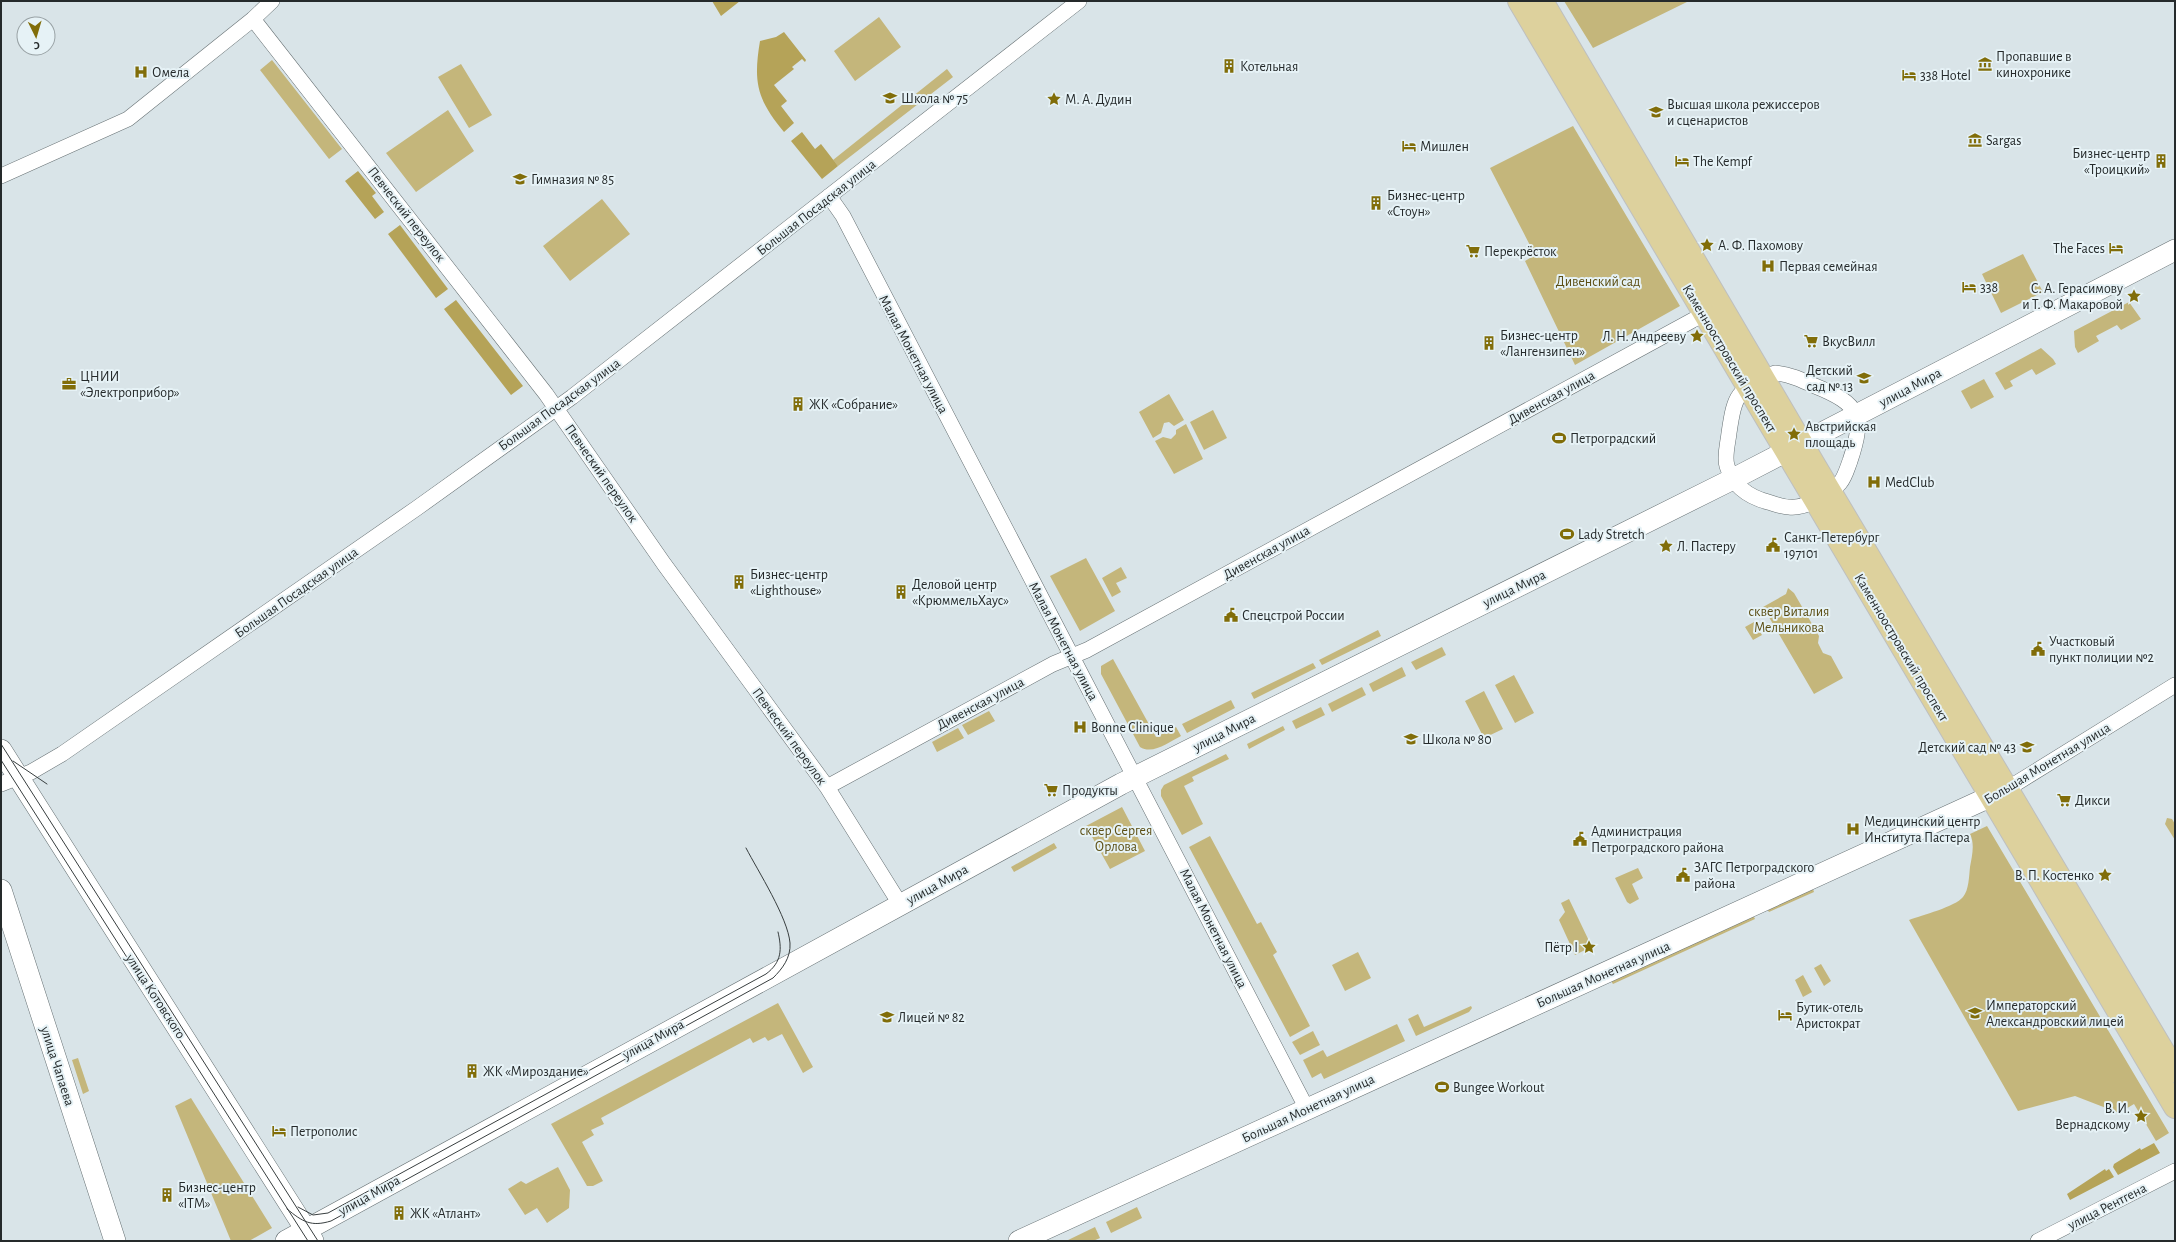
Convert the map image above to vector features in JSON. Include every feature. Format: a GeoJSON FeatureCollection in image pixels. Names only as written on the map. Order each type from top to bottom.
{"type":"FeatureCollection","features":[{"type":"Feature","properties":{"kind":"main road","name":"Каменноостровский проспект"},"geometry":{"type":"LineString","coordinates":[[1519,1],[1704,314],[1756,383]]}},
{"type":"Feature","properties":{"kind":"main road","name":"Каменноостровский проспект"},"geometry":{"type":"LineString","coordinates":[[1542,1],[1756,383],[1999,793],[2175,1107]]}},
{"type":"Feature","properties":{"kind":"main road","name":"Каменноостровский проспект"},"geometry":{"type":"LineString","coordinates":[[1999,793],[2175,1071]]}},
{"type":"Feature","properties":{"kind":"street"},"geometry":{"type":"LineString","coordinates":[[1,176],[128,119],[253,19],[272,1]]}},
{"type":"Feature","properties":{"kind":"street","name":"Большая Посадская улица"},"geometry":{"type":"LineString","coordinates":[[10,781],[62,754],[411,512],[556,408],[1080,1]]}},
{"type":"Feature","properties":{"kind":"street","name":"Певческий переулок"},"geometry":{"type":"LineString","coordinates":[[253,19],[556,408],[664,564],[827,786],[900,904]]}},
{"type":"Feature","properties":{"kind":"street","name":"Малая Монетная улица"},"geometry":{"type":"LineString","coordinates":[[829,196],[843,216],[1136,776],[1307,1109]]}},
{"type":"Feature","properties":{"kind":"street","name":"улица Мира"},"geometry":{"type":"LineString","coordinates":[[286,1241],[309,1236],[900,904],[1136,776],[1733,479],[2175,250]]}},
{"type":"Feature","properties":{"kind":"street","name":"Дивенская улица"},"geometry":{"type":"LineString","coordinates":[[827,786],[1053,664],[1100,643],[1704,314]]}},
{"type":"Feature","properties":{"kind":"street"},"geometry":{"type":"LineString","coordinates":[[1775,373],[1786,374],[1835,394],[1847,401],[1856,415],[1858,428],[1857,440],[1845,474],[1839,484],[1823,496],[1803,506],[1789,508],[1753,498],[1741,489],[1733,479],[1727,465],[1726,455],[1733,406],[1738,395],[1775,373]]}},
{"type":"Feature","properties":{"kind":"street","name":"Большая Монетная улица"},"geometry":{"type":"LineString","coordinates":[[1019,1241],[1999,793],[2175,685]]}},
{"type":"Feature","properties":{"kind":"street","name":"улица Котовского"},"geometry":{"type":"LineString","coordinates":[[1,750],[10,781],[309,1236]]}},
{"type":"Feature","properties":{"kind":"street","name":"улица Чапаева"},"geometry":{"type":"LineString","coordinates":[[1,890],[115,1241]]}},
{"type":"Feature","properties":{"kind":"street","name":"улица Рентгена"},"geometry":{"type":"LineString","coordinates":[[2038,1241],[2175,1172]]}},
{"type":"Feature","properties":{"kind":"green space"},"geometry":{"type":"Polygon","coordinates":[[[1564,1],[1689,1],[1593,48],[1564,1]]]}},
{"type":"Feature","properties":{"kind":"green space"},"geometry":{"type":"Polygon","coordinates":[[[879,17],[901,47],[855,81],[834,51],[879,17]]]}},
{"type":"Feature","properties":{"kind":"green space"},"geometry":{"type":"Polygon","coordinates":[[[272,60],[342,149],[329,159],[260,70],[272,60]]]}},
{"type":"Feature","properties":{"kind":"green space"},"geometry":{"type":"Polygon","coordinates":[[[461,64],[492,115],[469,128],[438,77],[461,64]]]}},
{"type":"Feature","properties":{"kind":"green space"},"geometry":{"type":"Polygon","coordinates":[[[947,69],[953,77],[838,166],[833,160],[947,69]]]}},
{"type":"Feature","properties":{"kind":"green space"},"geometry":{"type":"Polygon","coordinates":[[[448,110],[474,151],[416,192],[386,153],[448,110]]]}},
{"type":"Feature","properties":{"kind":"green space","name":"Дивенский сад"},"geometry":{"type":"Polygon","coordinates":[[[1573,126],[1680,306],[1575,365],[1525,261],[1535,255],[1490,168],[1573,126]]]}},
{"type":"Feature","properties":{"kind":"green space"},"geometry":{"type":"Polygon","coordinates":[[[602,199],[630,234],[570,281],[543,246],[602,199]]]}},
{"type":"Feature","properties":{"kind":"green space"},"geometry":{"type":"Polygon","coordinates":[[[2023,254],[2043,292],[2001,313],[1982,274],[2023,254]]]}},
{"type":"Feature","properties":{"kind":"green space"},"geometry":{"type":"Polygon","coordinates":[[[2129,302],[2141,319],[2121,330],[2117,325],[2096,336],[2099,341],[2078,353],[2075,347],[2074,331],[2129,302]]]}},
{"type":"Feature","properties":{"kind":"green space"},"geometry":{"type":"Polygon","coordinates":[[[2041,348],[2053,359],[2056,364],[2036,375],[2032,369],[2010,381],[2013,386],[2005,390],[1995,373],[2041,348]]]}},
{"type":"Feature","properties":{"kind":"green space"},"geometry":{"type":"Polygon","coordinates":[[[1984,379],[1994,397],[1971,409],[1961,391],[1984,379]]]}},
{"type":"Feature","properties":{"kind":"green space"},"geometry":{"type":"Polygon","coordinates":[[[1169,394],[1184,420],[1174,426],[1169,422],[1164,423],[1161,433],[1153,438],[1139,412],[1169,394]]]}},
{"type":"Feature","properties":{"kind":"green space"},"geometry":{"type":"Polygon","coordinates":[[[1213,410],[1227,438],[1204,450],[1190,422],[1213,410]]]}},
{"type":"Feature","properties":{"kind":"green space"},"geometry":{"type":"Polygon","coordinates":[[[1186,424],[1203,459],[1174,474],[1155,441],[1163,437],[1171,439],[1176,434],[1176,430],[1186,424]]]}},
{"type":"Feature","properties":{"kind":"green space"},"geometry":{"type":"Polygon","coordinates":[[[1086,558],[1115,611],[1080,631],[1050,576],[1086,558]]]}},
{"type":"Feature","properties":{"kind":"green space"},"geometry":{"type":"Polygon","coordinates":[[[1121,567],[1127,578],[1116,583],[1121,592],[1112,597],[1102,578],[1121,567]]]}},
{"type":"Feature","properties":{"kind":"green space","name":"сквер Виталия Мельникова"},"geometry":{"type":"Polygon","coordinates":[[[1788,588],[1794,593],[1819,636],[1818,643],[1823,653],[1831,656],[1843,678],[1814,694],[1763,607],[1786,594],[1788,588]]]}},
{"type":"Feature","properties":{"kind":"green space"},"geometry":{"type":"Polygon","coordinates":[[[1754,622],[1762,635],[1753,640],[1745,627],[1754,622]]]}},
{"type":"Feature","properties":{"kind":"green space"},"geometry":{"type":"Polygon","coordinates":[[[1378,630],[1381,636],[1322,665],[1319,660],[1378,630]]]}},
{"type":"Feature","properties":{"kind":"green space"},"geometry":{"type":"Polygon","coordinates":[[[1442,647],[1446,655],[1416,670],[1411,662],[1442,647]]]}},
{"type":"Feature","properties":{"kind":"green space"},"geometry":{"type":"Polygon","coordinates":[[[1113,659],[1156,737],[1176,727],[1181,736],[1156,749],[1150,750],[1140,747],[1101,674],[1101,666],[1113,659]]]}},
{"type":"Feature","properties":{"kind":"green space"},"geometry":{"type":"Polygon","coordinates":[[[1313,663],[1316,668],[1254,699],[1251,693],[1313,663]]]}},
{"type":"Feature","properties":{"kind":"green space"},"geometry":{"type":"Polygon","coordinates":[[[1402,667],[1406,676],[1373,692],[1369,684],[1402,667]]]}},
{"type":"Feature","properties":{"kind":"green space"},"geometry":{"type":"Polygon","coordinates":[[[1514,675],[1534,713],[1515,723],[1495,685],[1514,675]]]}},
{"type":"Feature","properties":{"kind":"green space"},"geometry":{"type":"Polygon","coordinates":[[[1362,687],[1366,695],[1332,712],[1328,704],[1362,687]]]}},
{"type":"Feature","properties":{"kind":"green space"},"geometry":{"type":"Polygon","coordinates":[[[1484,691],[1503,729],[1484,738],[1465,701],[1484,691]]]}},
{"type":"Feature","properties":{"kind":"green space"},"geometry":{"type":"Polygon","coordinates":[[[1231,700],[1235,708],[1187,733],[1182,724],[1231,700]]]}},
{"type":"Feature","properties":{"kind":"green space"},"geometry":{"type":"Polygon","coordinates":[[[1321,707],[1325,715],[1296,729],[1292,721],[1321,707]]]}},
{"type":"Feature","properties":{"kind":"green space"},"geometry":{"type":"Polygon","coordinates":[[[989,711],[995,721],[968,735],[962,725],[989,711]]]}},
{"type":"Feature","properties":{"kind":"green space"},"geometry":{"type":"Polygon","coordinates":[[[1283,726],[1285,730],[1249,749],[1247,744],[1283,726]]]}},
{"type":"Feature","properties":{"kind":"green space"},"geometry":{"type":"Polygon","coordinates":[[[958,728],[964,738],[937,752],[932,742],[958,728]]]}},
{"type":"Feature","properties":{"kind":"green space"},"geometry":{"type":"Polygon","coordinates":[[[1226,754],[1229,759],[1192,777],[1194,781],[1184,786],[1203,824],[1182,835],[1161,796],[1161,790],[1164,785],[1226,754]]]}},
{"type":"Feature","properties":{"kind":"green space","name":"сквер Сергея Орлова"},"geometry":{"type":"Polygon","coordinates":[[[1122,807],[1145,851],[1110,869],[1086,826],[1122,807]]]}},
{"type":"Feature","properties":{"kind":"green space"},"geometry":{"type":"Polygon","coordinates":[[[2167,818],[2172,819],[2175,824],[2175,840],[2165,824],[2167,818]]]}},
{"type":"Feature","properties":{"kind":"green space"},"geometry":{"type":"Polygon","coordinates":[[[1987,826],[2169,1133],[2156,1141],[2134,1104],[2119,1113],[2075,1096],[2018,1111],[1909,920],[1946,907],[1959,901],[1963,897],[1968,887],[1973,846],[1970,834],[1987,826]]]}},
{"type":"Feature","properties":{"kind":"green space"},"geometry":{"type":"Polygon","coordinates":[[[1210,836],[1257,924],[1261,922],[1277,952],[1273,955],[1310,1026],[1290,1037],[1189,847],[1210,836]]]}},
{"type":"Feature","properties":{"kind":"green space","name":"сквер Сергея Орлова"},"geometry":{"type":"Polygon","coordinates":[[[1054,843],[1057,848],[1014,872],[1011,867],[1054,843]]]}},
{"type":"Feature","properties":{"kind":"green space"},"geometry":{"type":"Polygon","coordinates":[[[1638,868],[1643,878],[1632,884],[1639,899],[1630,904],[1627,902],[1615,878],[1638,868]]]}},
{"type":"Feature","properties":{"kind":"green space"},"geometry":{"type":"Polygon","coordinates":[[[1813,889],[1814,892],[1769,912],[1767,909],[1813,889]]]}},
{"type":"Feature","properties":{"kind":"green space"},"geometry":{"type":"Polygon","coordinates":[[[1569,899],[1590,943],[1585,945],[1587,949],[1575,955],[1559,920],[1565,912],[1561,903],[1569,899]]]}},
{"type":"Feature","properties":{"kind":"green space"},"geometry":{"type":"Polygon","coordinates":[[[1753,915],[1755,919],[1613,984],[1611,981],[1753,915]]]}},
{"type":"Feature","properties":{"kind":"green space"},"geometry":{"type":"Polygon","coordinates":[[[1358,952],[1371,978],[1345,991],[1332,965],[1358,952]]]}},
{"type":"Feature","properties":{"kind":"green space"},"geometry":{"type":"Polygon","coordinates":[[[1821,964],[1831,981],[1824,986],[1814,968],[1821,964]]]}},
{"type":"Feature","properties":{"kind":"green space"},"geometry":{"type":"Polygon","coordinates":[[[1803,975],[1812,992],[1803,997],[1795,980],[1803,975]]]}},
{"type":"Feature","properties":{"kind":"green space"},"geometry":{"type":"Polygon","coordinates":[[[778,1003],[813,1067],[803,1073],[782,1034],[768,1041],[765,1037],[753,1043],[750,1038],[601,1118],[604,1124],[591,1130],[594,1135],[582,1142],[603,1181],[593,1186],[587,1186],[551,1124],[778,1003]]]}},
{"type":"Feature","properties":{"kind":"green space"},"geometry":{"type":"Polygon","coordinates":[[[1471,1006],[1472,1008],[1469,1012],[1416,1036],[1408,1019],[1418,1014],[1424,1027],[1471,1006]]]}},
{"type":"Feature","properties":{"kind":"green space"},"geometry":{"type":"Polygon","coordinates":[[[1397,1024],[1405,1041],[1324,1079],[1321,1073],[1312,1078],[1303,1060],[1323,1050],[1327,1057],[1397,1024]]]}},
{"type":"Feature","properties":{"kind":"green space"},"geometry":{"type":"Polygon","coordinates":[[[1313,1031],[1320,1045],[1300,1055],[1292,1042],[1313,1031]]]}},
{"type":"Feature","properties":{"kind":"green space"},"geometry":{"type":"Polygon","coordinates":[[[78,1058],[89,1091],[83,1094],[72,1060],[78,1058]]]}},
{"type":"Feature","properties":{"kind":"green space"},"geometry":{"type":"Polygon","coordinates":[[[191,1098],[272,1228],[249,1241],[231,1241],[175,1106],[191,1098]]]}},
{"type":"Feature","properties":{"kind":"green space"},"geometry":{"type":"Polygon","coordinates":[[[558,1167],[570,1190],[569,1208],[547,1223],[537,1208],[525,1215],[508,1189],[521,1181],[526,1184],[558,1167]]]}},
{"type":"Feature","properties":{"kind":"green space"},"geometry":{"type":"Polygon","coordinates":[[[1137,1207],[1142,1218],[1111,1233],[1106,1222],[1137,1207]]]}},
{"type":"Feature","properties":{"kind":"green space"},"geometry":{"type":"Polygon","coordinates":[[[1095,1227],[1100,1238],[1093,1241],[1066,1241],[1095,1227]]]}},
{"type":"Feature","properties":{"kind":"shaded area"},"geometry":{"type":"Polygon","coordinates":[[[712,1],[740,1],[721,16],[712,1]]]}},
{"type":"Feature","properties":{"kind":"shaded area"},"geometry":{"type":"Polygon","coordinates":[[[784,32],[806,60],[805,62],[802,59],[792,67],[794,69],[774,85],[787,101],[781,106],[794,123],[784,132],[768,110],[763,100],[757,80],[757,68],[760,41],[776,37],[784,32]]]}},
{"type":"Feature","properties":{"kind":"shaded area"},"geometry":{"type":"Polygon","coordinates":[[[802,132],[815,149],[821,144],[838,166],[822,179],[791,141],[802,132]]]}},
{"type":"Feature","properties":{"kind":"shaded area"},"geometry":{"type":"Polygon","coordinates":[[[358,171],[376,193],[372,196],[384,212],[375,219],[345,181],[358,171]]]}},
{"type":"Feature","properties":{"kind":"shaded area"},"geometry":{"type":"Polygon","coordinates":[[[400,225],[448,289],[436,298],[388,234],[400,225]]]}},
{"type":"Feature","properties":{"kind":"shaded area"},"geometry":{"type":"Polygon","coordinates":[[[456,300],[523,386],[511,395],[444,309],[456,300]]]}},
{"type":"Feature","properties":{"kind":"shaded area"},"geometry":{"type":"Polygon","coordinates":[[[2154,1143],[2160,1153],[2118,1175],[2113,1167],[2114,1164],[2140,1148],[2141,1150],[2154,1143]]]}},
{"type":"Feature","properties":{"kind":"shaded area"},"geometry":{"type":"Polygon","coordinates":[[[2105,1169],[2106,1171],[2109,1169],[2114,1177],[2070,1200],[2067,1194],[2105,1169]]]}},
{"type":"Feature","properties":{"kind":"tram line"},"geometry":{"type":"LineString","coordinates":[[1,744],[318,1241]]}},
{"type":"Feature","properties":{"kind":"tram line"},"geometry":{"type":"LineString","coordinates":[[1,760],[308,1241]]}},
{"type":"Feature","properties":{"kind":"tram line"},"geometry":{"type":"LineString","coordinates":[[13,761],[47,784]]}},
{"type":"Feature","properties":{"kind":"tram line"},"geometry":{"type":"LineString","coordinates":[[287,1209],[308,1222],[324,1223],[331,1221],[773,978],[783,967],[789,954],[790,943],[788,933],[778,908],[746,848]]}},
{"type":"Feature","properties":{"kind":"tram line"},"geometry":{"type":"LineString","coordinates":[[298,1207],[313,1215],[328,1213],[766,974],[775,965],[780,955],[778,932]]}},
{"type":"Feature","properties":{"kind":"place","name":"Пропавшие в кинохронике"},"geometry":{"type":"Point","coordinates":[1985,64]}},
{"type":"Feature","properties":{"kind":"place","name":"Котельная"},"geometry":{"type":"Point","coordinates":[1229,66]}},
{"type":"Feature","properties":{"kind":"place","name":"Омела"},"geometry":{"type":"Point","coordinates":[141,72]}},
{"type":"Feature","properties":{"kind":"place","name":"338 Hotel"},"geometry":{"type":"Point","coordinates":[1909,75]}},
{"type":"Feature","properties":{"kind":"place","name":"Школа № 75"},"geometry":{"type":"Point","coordinates":[890,98]}},
{"type":"Feature","properties":{"kind":"place","name":"М. А. Дудин"},"geometry":{"type":"Point","coordinates":[1054,99]}},
{"type":"Feature","properties":{"kind":"place","name":"Высшая школа режиссеров и сценаристов"},"geometry":{"type":"Point","coordinates":[1656,112]}},
{"type":"Feature","properties":{"kind":"place","name":"Sargas"},"geometry":{"type":"Point","coordinates":[1975,140]}},
{"type":"Feature","properties":{"kind":"place","name":"Мишлен"},"geometry":{"type":"Point","coordinates":[1409,146]}},
{"type":"Feature","properties":{"kind":"place","name":"The Kempf"},"geometry":{"type":"Point","coordinates":[1682,161]}},
{"type":"Feature","properties":{"kind":"place","name":"Бизнес-центр «Троицкий»"},"geometry":{"type":"Point","coordinates":[2161,161]}},
{"type":"Feature","properties":{"kind":"place","name":"Гимназия № 85"},"geometry":{"type":"Point","coordinates":[520,179]}},
{"type":"Feature","properties":{"kind":"place","name":"Бизнес-центр «Стоун»"},"geometry":{"type":"Point","coordinates":[1376,203]}},
{"type":"Feature","properties":{"kind":"place","name":"А. Ф. Пахомову"},"geometry":{"type":"Point","coordinates":[1707,245]}},
{"type":"Feature","properties":{"kind":"place","name":"The Faces"},"geometry":{"type":"Point","coordinates":[2116,248]}},
{"type":"Feature","properties":{"kind":"place","name":"Перекрёсток"},"geometry":{"type":"Point","coordinates":[1473,251]}},
{"type":"Feature","properties":{"kind":"place","name":"Первая семейная"},"geometry":{"type":"Point","coordinates":[1768,266]}},
{"type":"Feature","properties":{"kind":"place","name":"338"},"geometry":{"type":"Point","coordinates":[1969,287]}},
{"type":"Feature","properties":{"kind":"place","name":"С. А. Герасимову и Т. Ф. Макаровой"},"geometry":{"type":"Point","coordinates":[2134,296]}},
{"type":"Feature","properties":{"kind":"place","name":"Л. Н. Андрееву"},"geometry":{"type":"Point","coordinates":[1697,336]}},
{"type":"Feature","properties":{"kind":"place","name":"ВкусВилл"},"geometry":{"type":"Point","coordinates":[1811,341]}},
{"type":"Feature","properties":{"kind":"place","name":"Бизнес-центр «Лангензипен»"},"geometry":{"type":"Point","coordinates":[1489,343]}},
{"type":"Feature","properties":{"kind":"place","name":"Детский сад № 13"},"geometry":{"type":"Point","coordinates":[1864,378]}},
{"type":"Feature","properties":{"kind":"place","name":"ЦНИИ «Электроприбор»"},"geometry":{"type":"Point","coordinates":[69,384]}},
{"type":"Feature","properties":{"kind":"place","name":"ЖК «Собрание»"},"geometry":{"type":"Point","coordinates":[798,404]}},
{"type":"Feature","properties":{"kind":"place","name":"Австрийская площадь"},"geometry":{"type":"Point","coordinates":[1794,434]}},
{"type":"Feature","properties":{"kind":"place","name":"Петроградский"},"geometry":{"type":"Point","coordinates":[1559,438]}},
{"type":"Feature","properties":{"kind":"place","name":"MedClub"},"geometry":{"type":"Point","coordinates":[1874,482]}},
{"type":"Feature","properties":{"kind":"place","name":"Lady Stretch"},"geometry":{"type":"Point","coordinates":[1567,534]}},
{"type":"Feature","properties":{"kind":"place","name":"Санкт-Петербург 197101"},"geometry":{"type":"Point","coordinates":[1773,545]}},
{"type":"Feature","properties":{"kind":"place","name":"Л. Пастеру"},"geometry":{"type":"Point","coordinates":[1666,546]}},
{"type":"Feature","properties":{"kind":"place","name":"Бизнес-центр «Lighthouse»"},"geometry":{"type":"Point","coordinates":[739,582]}},
{"type":"Feature","properties":{"kind":"place","name":"Деловой центр «КрюммельХаус»"},"geometry":{"type":"Point","coordinates":[901,592]}},
{"type":"Feature","properties":{"kind":"place","name":"Спецстрой России"},"geometry":{"type":"Point","coordinates":[1231,615]}},
{"type":"Feature","properties":{"kind":"place","name":"Участковый пункт полиции №2"},"geometry":{"type":"Point","coordinates":[2038,649]}},
{"type":"Feature","properties":{"kind":"place","name":"Bonne Clinique"},"geometry":{"type":"Point","coordinates":[1080,727]}},
{"type":"Feature","properties":{"kind":"place","name":"Школа № 80"},"geometry":{"type":"Point","coordinates":[1411,739]}},
{"type":"Feature","properties":{"kind":"place","name":"Детский сад № 43"},"geometry":{"type":"Point","coordinates":[2027,747]}},
{"type":"Feature","properties":{"kind":"place","name":"Продукты"},"geometry":{"type":"Point","coordinates":[1051,790]}},
{"type":"Feature","properties":{"kind":"place","name":"Дикси"},"geometry":{"type":"Point","coordinates":[2064,800]}},
{"type":"Feature","properties":{"kind":"place","name":"Медицинский центр Института Пастера"},"geometry":{"type":"Point","coordinates":[1853,829]}},
{"type":"Feature","properties":{"kind":"place","name":"Администрация Петроградского района"},"geometry":{"type":"Point","coordinates":[1580,839]}},
{"type":"Feature","properties":{"kind":"place","name":"ЗАГС Петроградского района"},"geometry":{"type":"Point","coordinates":[1683,875]}},
{"type":"Feature","properties":{"kind":"place","name":"В. П. Костенко"},"geometry":{"type":"Point","coordinates":[2105,875]}},
{"type":"Feature","properties":{"kind":"place","name":"Пётр I"},"geometry":{"type":"Point","coordinates":[1589,947]}},
{"type":"Feature","properties":{"kind":"place","name":"Императорский Александровский лицей"},"geometry":{"type":"Point","coordinates":[1975,1013]}},
{"type":"Feature","properties":{"kind":"place","name":"Бутик-отель Аристократ"},"geometry":{"type":"Point","coordinates":[1785,1015]}},
{"type":"Feature","properties":{"kind":"place","name":"Лицей № 82"},"geometry":{"type":"Point","coordinates":[887,1017]}},
{"type":"Feature","properties":{"kind":"place","name":"ЖК «Мироздание»"},"geometry":{"type":"Point","coordinates":[472,1071]}},
{"type":"Feature","properties":{"kind":"place","name":"Bungee Workout"},"geometry":{"type":"Point","coordinates":[1442,1087]}},
{"type":"Feature","properties":{"kind":"place","name":"В. И. Вернадскому"},"geometry":{"type":"Point","coordinates":[2141,1116]}},
{"type":"Feature","properties":{"kind":"place","name":"Петрополис"},"geometry":{"type":"Point","coordinates":[279,1131]}},
{"type":"Feature","properties":{"kind":"place","name":"Бизнес-центр «ITM»"},"geometry":{"type":"Point","coordinates":[167,1195]}},
{"type":"Feature","properties":{"kind":"place","name":"ЖК «Атлант»"},"geometry":{"type":"Point","coordinates":[399,1213]}}]}
